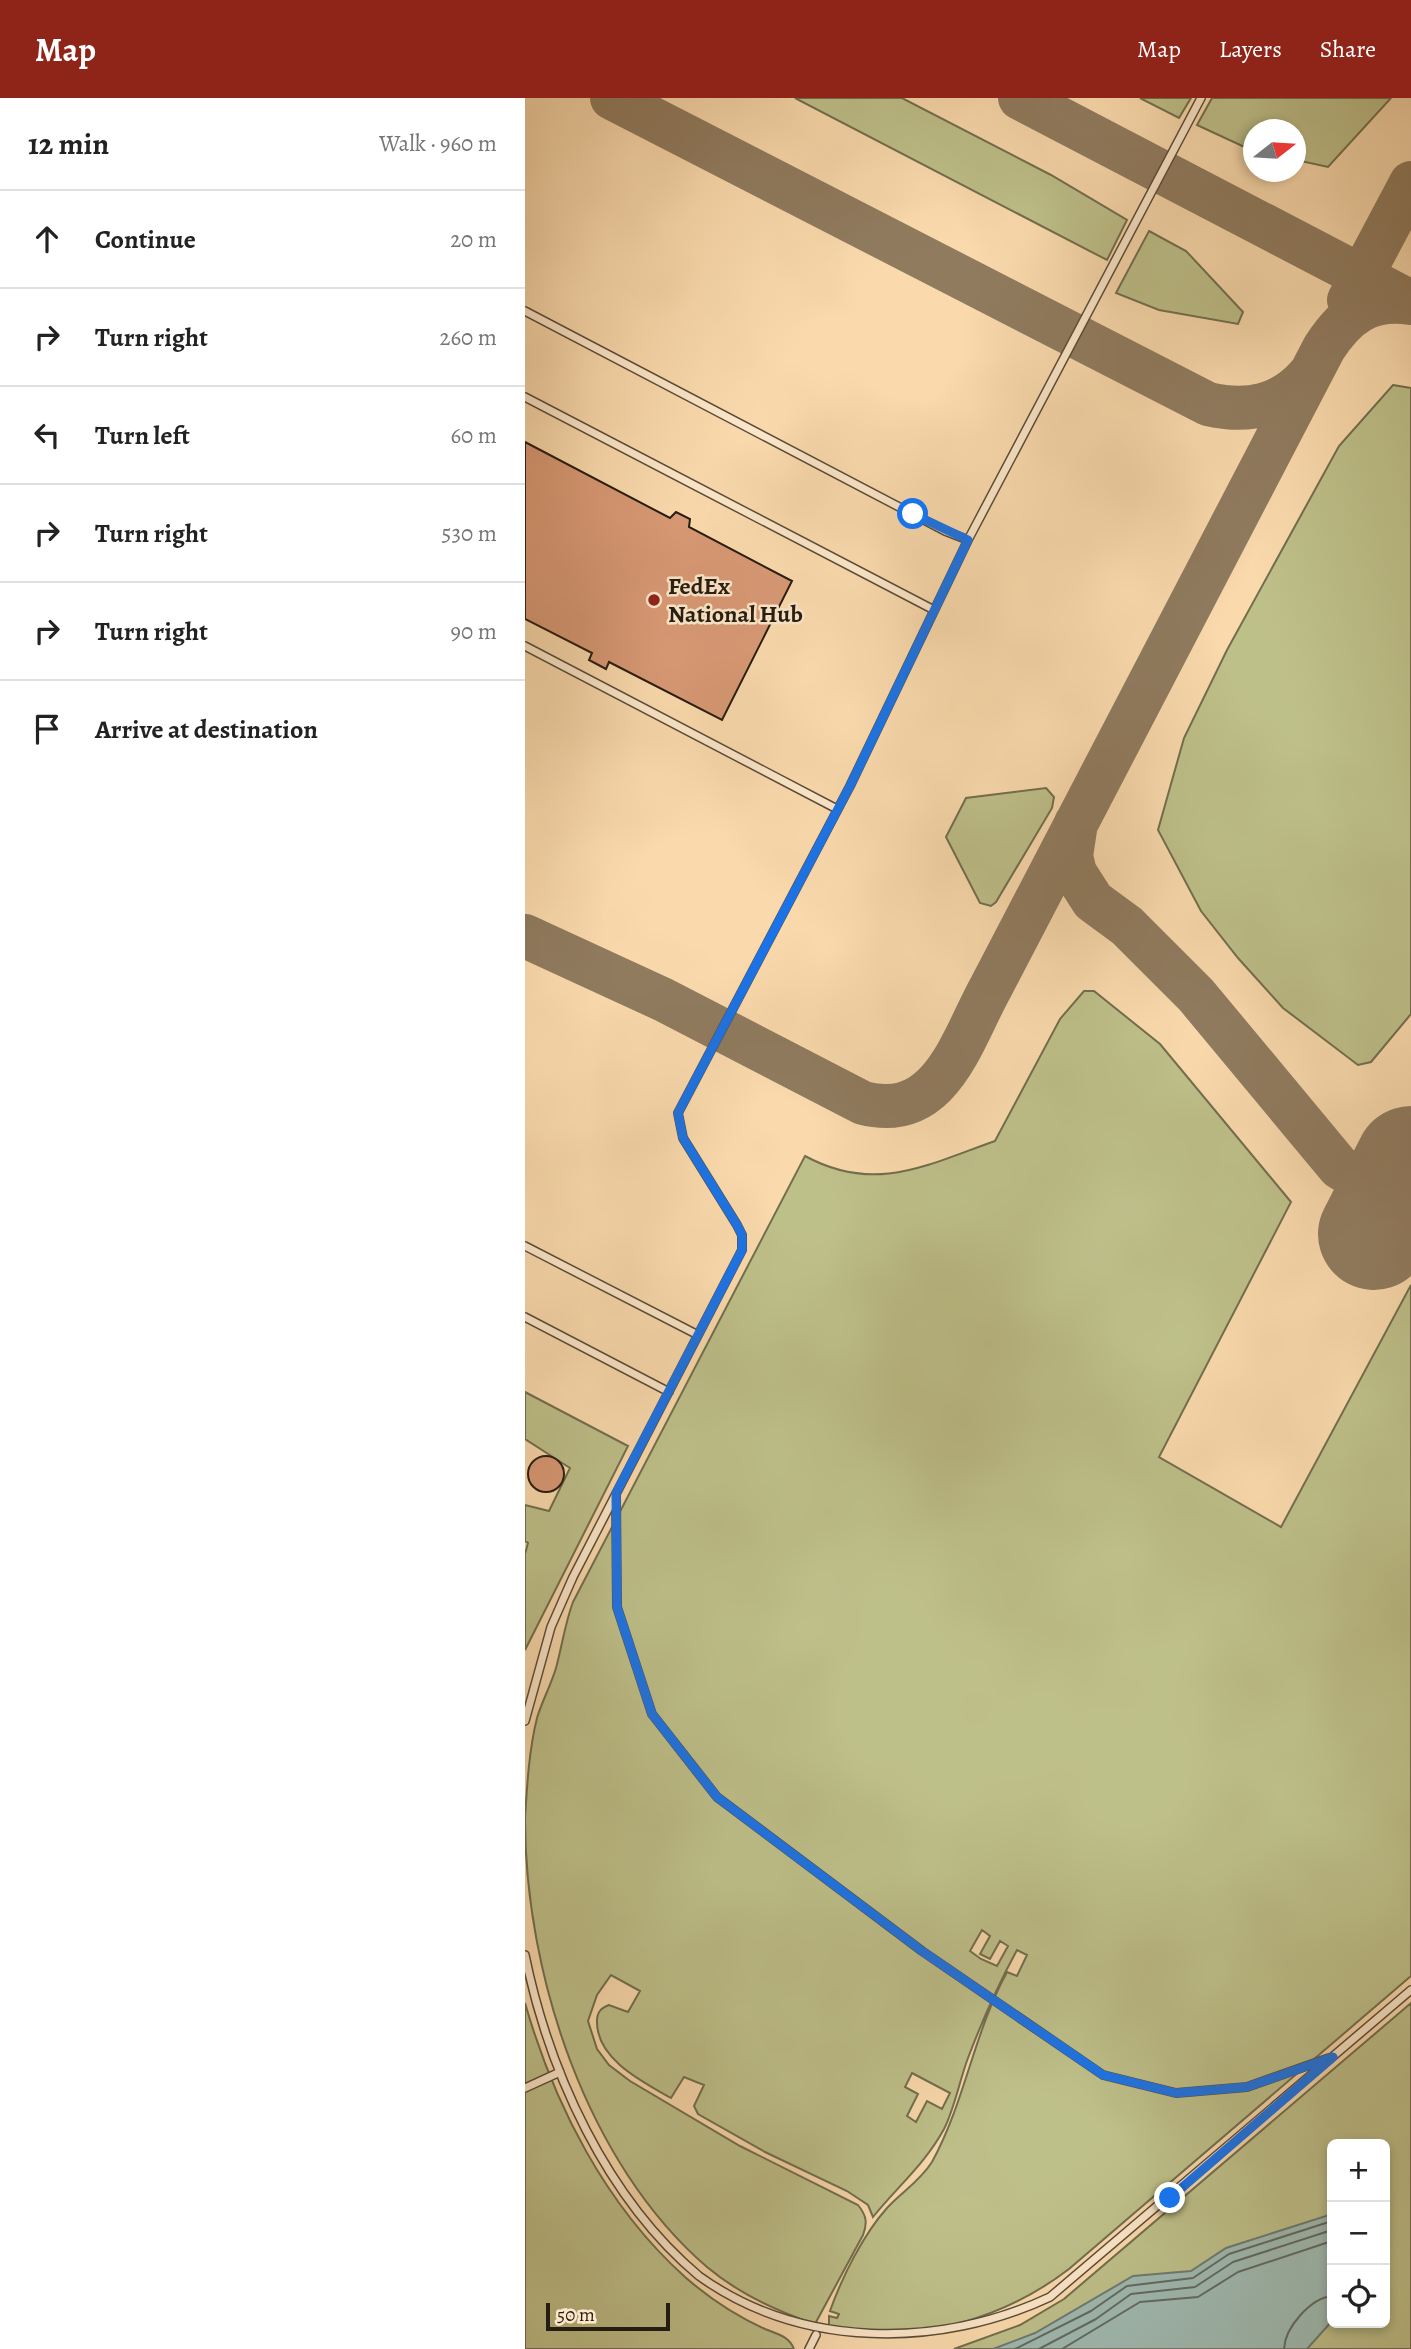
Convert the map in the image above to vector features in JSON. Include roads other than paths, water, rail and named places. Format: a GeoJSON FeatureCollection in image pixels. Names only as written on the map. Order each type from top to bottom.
{"type":"FeatureCollection","features":[{"type":"Feature","properties":{"kind":"lane"},"geometry":{"type":"LineString","coordinates":[[525,1721],[551,1628],[616,1493],[737,1261],[743,1242],[737,1225],[683,1138],[678,1113],[837,809],[968,540],[1201,98]]}},
{"type":"Feature","properties":{"kind":"lane"},"geometry":{"type":"LineString","coordinates":[[525,311],[946,531],[968,540]]}},
{"type":"Feature","properties":{"kind":"lane"},"geometry":{"type":"LineString","coordinates":[[525,397],[934,610]]}},
{"type":"Feature","properties":{"kind":"lane"},"geometry":{"type":"LineString","coordinates":[[525,646],[837,809]]}},
{"type":"Feature","properties":{"kind":"lane"},"geometry":{"type":"LineString","coordinates":[[525,1246],[698,1335]]}},
{"type":"Feature","properties":{"kind":"lane"},"geometry":{"type":"LineString","coordinates":[[525,1317],[669,1392]]}},
{"type":"Feature","properties":{"kind":"lane"},"geometry":{"type":"LineString","coordinates":[[616,1493],[617,1607],[652,1714],[717,1797],[922,1951],[1103,2075],[1176,2093],[1247,2087],[1333,2057]]}},
{"type":"Feature","properties":{"kind":"lane"},"geometry":{"type":"LineString","coordinates":[[525,1955],[540,2016],[560,2072],[610,2169],[642,2214],[679,2258],[721,2293],[782,2324],[839,2340]]}},
{"type":"Feature","properties":{"kind":"lane"},"geometry":{"type":"LineString","coordinates":[[975,2333],[1013,2318],[1062,2289],[1411,1990]]}},
{"type":"Feature","properties":{"kind":"lane"},"geometry":{"type":"LineString","coordinates":[[525,2088],[560,2072]]}},
{"type":"Feature","properties":{"kind":"lane"},"geometry":{"type":"LineString","coordinates":[[809,2349],[816,2335]]}},
{"type":"Feature","properties":{"kind":"water"},"geometry":{"type":"Polygon","coordinates":[[[1327,2216],[1327,2327],[1307,2349],[993,2349],[1035,2333],[1133,2276],[1191,2271],[1226,2248],[1327,2216]]]}},
{"type":"Feature","properties":{"kind":"place","name":"FedEx National Hub"},"geometry":{"type":"Point","coordinates":[654,600]}}]}
